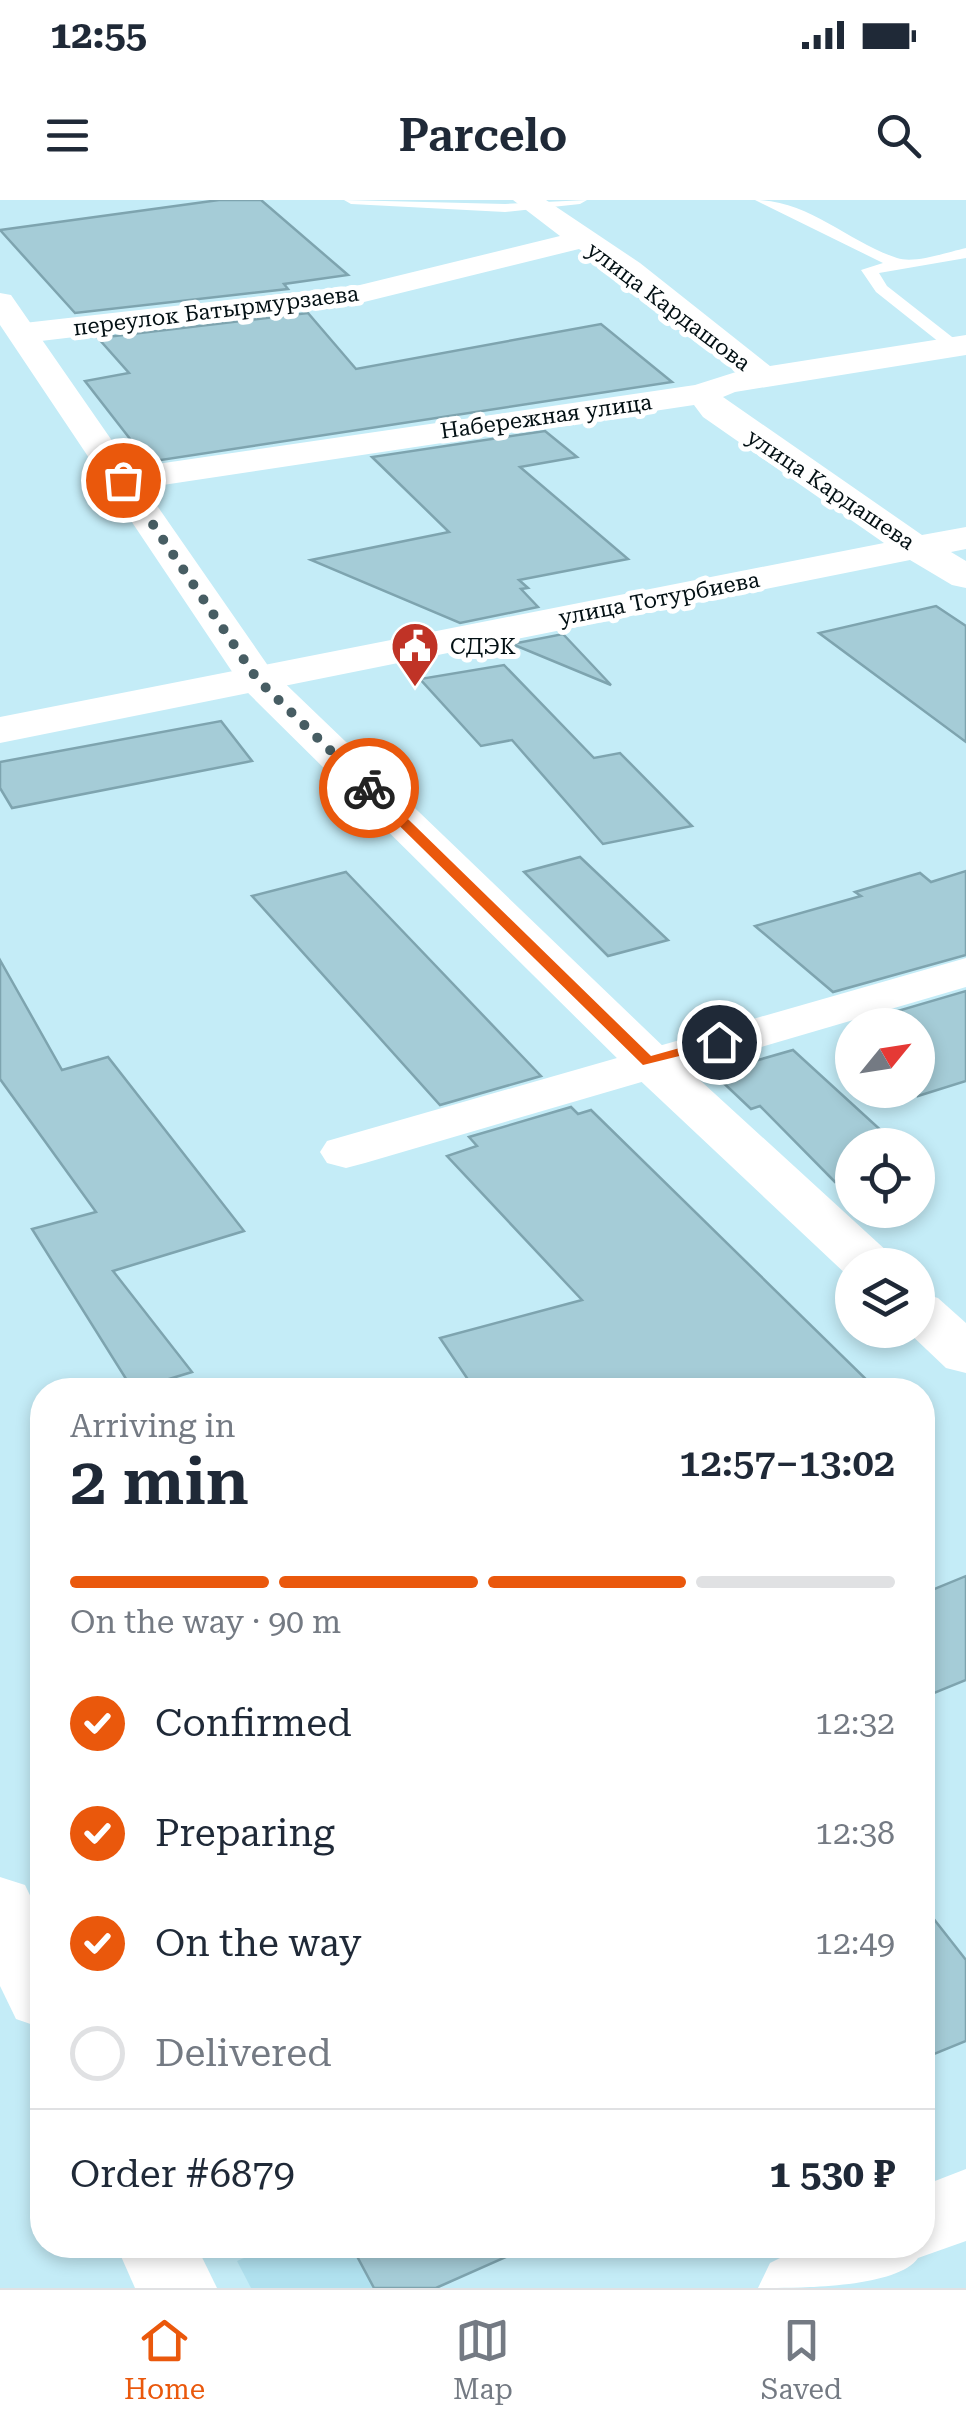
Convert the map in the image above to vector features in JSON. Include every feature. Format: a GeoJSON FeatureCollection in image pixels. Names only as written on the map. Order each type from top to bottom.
{"type":"FeatureCollection","features":[{"type":"Feature","properties":{"kind":"street","name":"улица Кардашова"},"geometry":{"type":"LineString","coordinates":[[529,203],[629,269],[763,378]]}},
{"type":"Feature","properties":{"kind":"street","name":"переулок Батырмурзаева"},"geometry":{"type":"LineString","coordinates":[[12,318],[360,294],[582,239]]}},
{"type":"Feature","properties":{"kind":"street"},"geometry":{"type":"LineString","coordinates":[[12,318],[257,679],[648,1062],[850,1248]]}},
{"type":"Feature","properties":{"kind":"street","name":"Набережная улица"},"geometry":{"type":"LineString","coordinates":[[123,480],[703,394],[727,383],[960,346]]}},
{"type":"Feature","properties":{"kind":"street","name":"улица Кардашева"},"geometry":{"type":"LineString","coordinates":[[703,394],[715,410],[966,577]]}},
{"type":"Feature","properties":{"kind":"street","name":"улица Тотурбиева"},"geometry":{"type":"LineString","coordinates":[[0,730],[966,538]]}},
{"type":"Feature","properties":{"kind":"street"},"geometry":{"type":"LineString","coordinates":[[346,1152],[966,972]]}},
{"type":"Feature","properties":{"kind":"street"},"geometry":{"type":"LineString","coordinates":[[935,1326],[966,1354]]}},
{"type":"Feature","properties":{"kind":"street"},"geometry":{"type":"LineString","coordinates":[[0,1905],[30,1971]]}},
{"type":"Feature","properties":{"kind":"street"},"geometry":{"type":"LineString","coordinates":[[935,2218],[966,2203]]}},
{"type":"Feature","properties":{"kind":"street"},"geometry":{"type":"LineString","coordinates":[[162,2258],[176,2288]]}},
{"type":"Feature","properties":{"kind":"street"},"geometry":{"type":"LineString","coordinates":[[799,2288],[858,2258]]}},
{"type":"Feature","properties":{"kind":"lane"},"geometry":{"type":"LineString","coordinates":[[351,200],[404,205],[580,200]]}},
{"type":"Feature","properties":{"kind":"lane"},"geometry":{"type":"LineString","coordinates":[[762,200],[818,222],[895,263]]}},
{"type":"Feature","properties":{"kind":"lane"},"geometry":{"type":"LineString","coordinates":[[960,346],[881,289],[868,270],[966,253]]}},
{"type":"Feature","properties":{"kind":"shaded area"},"geometry":{"type":"Polygon","coordinates":[[[358,2258],[374,2288],[251,2288],[237,2261],[358,2258]]]}},
{"type":"Feature","properties":{"kind":"building"},"geometry":{"type":"Polygon","coordinates":[[[219,200],[261,200],[348,275],[284,284],[288,289],[75,313],[0,230],[219,200]]]}},
{"type":"Feature","properties":{"kind":"building"},"geometry":{"type":"Polygon","coordinates":[[[308,313],[356,369],[601,324],[672,382],[148,462],[85,381],[129,373],[98,338],[308,313]]]}},
{"type":"Feature","properties":{"kind":"building"},"geometry":{"type":"Polygon","coordinates":[[[545,431],[577,457],[520,467],[628,559],[519,580],[528,588],[521,589],[538,607],[460,623],[311,560],[449,532],[372,457],[545,431]]]}},
{"type":"Feature","properties":{"kind":"building"},"geometry":{"type":"Polygon","coordinates":[[[936,606],[966,626],[966,742],[819,633],[936,606]]]}},
{"type":"Feature","properties":{"kind":"building"},"geometry":{"type":"Polygon","coordinates":[[[563,634],[611,685],[512,644],[563,634]]]}},
{"type":"Feature","properties":{"kind":"building"},"geometry":{"type":"Polygon","coordinates":[[[504,665],[594,758],[620,753],[692,826],[603,844],[512,740],[481,746],[420,679],[504,665]]]}},
{"type":"Feature","properties":{"kind":"building"},"geometry":{"type":"Polygon","coordinates":[[[221,721],[252,761],[12,808],[0,788],[0,762],[221,721]]]}},
{"type":"Feature","properties":{"kind":"building"},"geometry":{"type":"Polygon","coordinates":[[[580,857],[668,940],[608,956],[524,872],[580,857]]]}},
{"type":"Feature","properties":{"kind":"building"},"geometry":{"type":"Polygon","coordinates":[[[966,871],[966,955],[833,992],[755,926],[861,896],[855,892],[920,873],[931,882],[966,871]]]}},
{"type":"Feature","properties":{"kind":"building"},"geometry":{"type":"Polygon","coordinates":[[[346,872],[541,1076],[440,1105],[252,896],[346,872]]]}},
{"type":"Feature","properties":{"kind":"building"},"geometry":{"type":"Polygon","coordinates":[[[0,960],[62,1070],[108,1057],[244,1231],[113,1271],[192,1372],[172,1378],[125,1378],[32,1229],[96,1212],[0,1079],[0,960]]]}},
{"type":"Feature","properties":{"kind":"building"},"geometry":{"type":"Polygon","coordinates":[[[966,991],[966,1081],[935,1091],[935,1008],[908,1008],[966,991]]]}},
{"type":"Feature","properties":{"kind":"building"},"geometry":{"type":"Polygon","coordinates":[[[793,1050],[835,1088],[835,1108],[856,1108],[878,1128],[835,1128],[835,1182],[760,1106],[751,1109],[713,1073],[793,1050]]]}},
{"type":"Feature","properties":{"kind":"building"},"geometry":{"type":"Polygon","coordinates":[[[571,1107],[578,1114],[591,1110],[865,1378],[467,1378],[440,1338],[582,1300],[447,1156],[477,1146],[469,1137],[571,1107]]]}},
{"type":"Feature","properties":{"kind":"building"},"geometry":{"type":"Polygon","coordinates":[[[966,1576],[966,1680],[935,1693],[935,1589],[966,1576]]]}},
{"type":"Feature","properties":{"kind":"building"},"geometry":{"type":"Polygon","coordinates":[[[935,1921],[966,1960],[966,2041],[935,2054],[935,1921]]]}},
{"type":"Feature","properties":{"kind":"building"},"geometry":{"type":"Polygon","coordinates":[[[358,2258],[504,2258],[436,2288],[374,2288],[358,2258]]]}},
{"type":"Feature","properties":{"kind":"way so far"},"geometry":{"type":"LineString","coordinates":[[123,480],[257,679],[369,788]]}},
{"type":"Feature","properties":{"kind":"place","name":"СДЭК"},"geometry":{"type":"Point","coordinates":[415,688]}},
{"type":"Feature","properties":{"kind":"route"},"geometry":{"type":"LineString","coordinates":[[369,788],[648,1062],[719,1042]]}}]}
